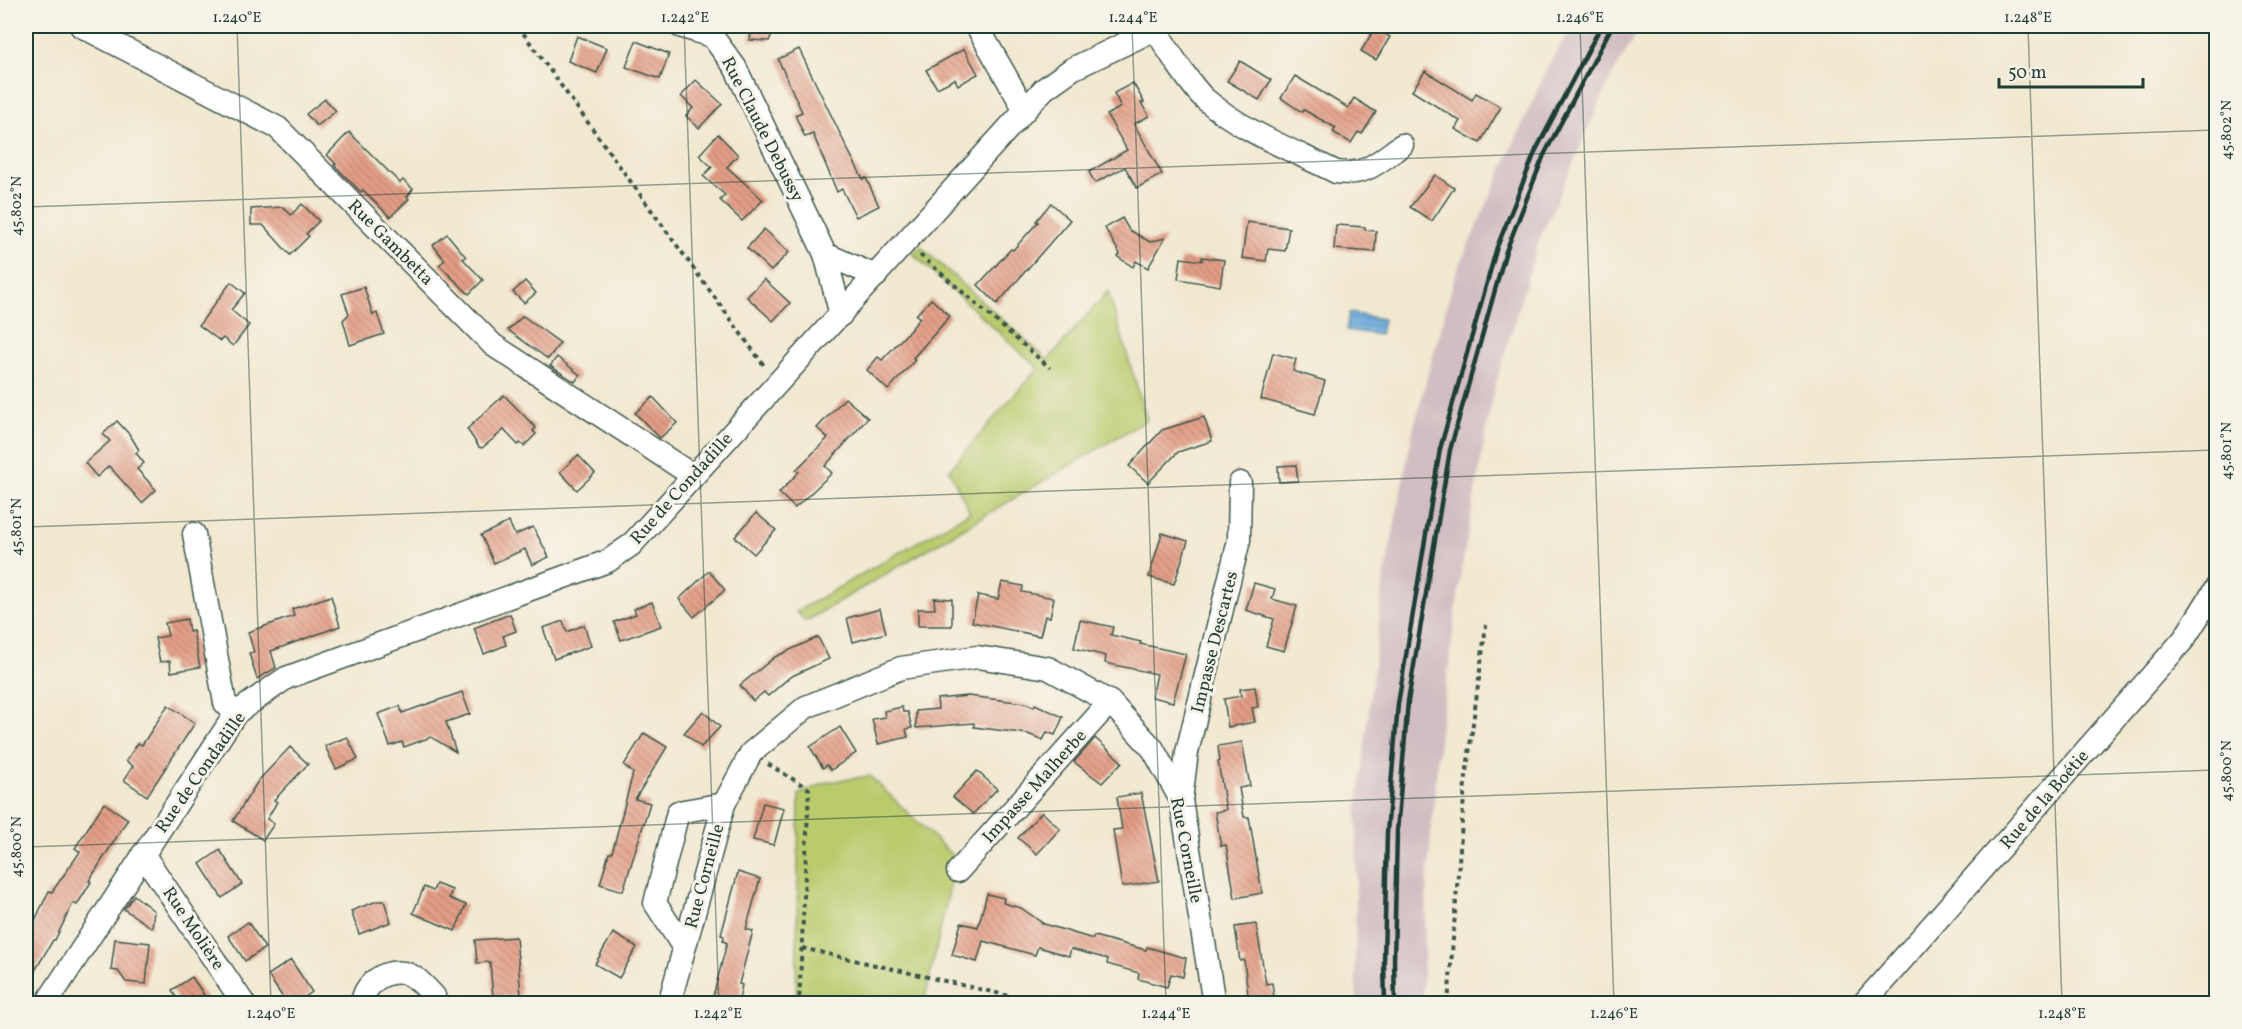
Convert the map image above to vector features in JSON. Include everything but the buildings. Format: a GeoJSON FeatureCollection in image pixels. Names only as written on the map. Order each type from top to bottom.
{"type":"FeatureCollection","features":[{"type":"Feature","properties":{"kind":"street","name":"Rue Gambetta"},"geometry":{"type":"LineString","coordinates":[[81,26],[278,128],[493,345],[692,475]]}},
{"type":"Feature","properties":{"kind":"street","name":"Rue Claude Debussy"},"geometry":{"type":"LineString","coordinates":[[680,26],[711,31],[735,67],[825,254],[841,315]]}},
{"type":"Feature","properties":{"kind":"street"},"geometry":{"type":"LineString","coordinates":[[976,26],[1025,110]]}},
{"type":"Feature","properties":{"kind":"street","name":"Rue de Condadille"},"geometry":{"type":"LineString","coordinates":[[46,1004],[237,713],[286,678],[608,561],[631,545],[692,475],[778,384],[1044,90],[1072,69],[1159,27]]}},
{"type":"Feature","properties":{"kind":"street"},"geometry":{"type":"LineString","coordinates":[[1159,27],[1165,45],[1204,99],[1236,122],[1336,172],[1353,174],[1367,170],[1402,145]]}},
{"type":"Feature","properties":{"kind":"street"},"geometry":{"type":"LineString","coordinates":[[825,254],[876,276]]}},
{"type":"Feature","properties":{"kind":"street","name":"Impasse Descartes"},"geometry":{"type":"LineString","coordinates":[[1181,800],[1187,752],[1239,540],[1240,483]]}},
{"type":"Feature","properties":{"kind":"street"},"geometry":{"type":"LineString","coordinates":[[194,534],[225,703],[237,713]]}},
{"type":"Feature","properties":{"kind":"street","name":"Rue de la Boétie"},"geometry":{"type":"LineString","coordinates":[[1863,1004],[2184,639],[2217,588]]}},
{"type":"Feature","properties":{"kind":"street","name":"Rue Corneille"},"geometry":{"type":"LineString","coordinates":[[669,1004],[724,804],[751,753],[806,707],[901,668],[977,657],[1048,668],[1110,702],[1153,749],[1181,800],[1214,1004]]}},
{"type":"Feature","properties":{"kind":"street","name":"Impasse Malherbe"},"geometry":{"type":"LineString","coordinates":[[958,871],[1110,702]]}},
{"type":"Feature","properties":{"kind":"street","name":"Rue Corneille"},"geometry":{"type":"LineString","coordinates":[[684,948],[655,903],[678,812],[724,804]]}},
{"type":"Feature","properties":{"kind":"street","name":"Rue Molière"},"geometry":{"type":"LineString","coordinates":[[143,854],[244,1004]]}},
{"type":"Feature","properties":{"kind":"street"},"geometry":{"type":"LineString","coordinates":[[362,1004],[363,993],[378,976],[404,973],[421,982],[434,996],[434,1004]]}},
{"type":"Feature","properties":{"kind":"path"},"geometry":{"type":"LineString","coordinates":[[518,26],[778,384]]}},
{"type":"Feature","properties":{"kind":"path"},"geometry":{"type":"LineString","coordinates":[[906,243],[1050,368]]}},
{"type":"Feature","properties":{"kind":"path"},"geometry":{"type":"LineString","coordinates":[[1448,1004],[1465,784],[1486,625]]}},
{"type":"Feature","properties":{"kind":"path"},"geometry":{"type":"LineString","coordinates":[[751,753],[809,789],[799,1004]]}},
{"type":"Feature","properties":{"kind":"path"},"geometry":{"type":"LineString","coordinates":[[802,948],[1044,1004]]}},
{"type":"Feature","properties":{"kind":"shaded area"},"geometry":{"type":"Polygon","coordinates":[[[1573,26],[1641,26],[1610,79],[1538,243],[1493,393],[1462,566],[1440,730],[1427,883],[1422,1003],[1357,1003],[1355,963],[1357,814],[1383,585],[1412,433],[1455,275],[1550,62],[1573,26]]]}},
{"type":"Feature","properties":{"kind":"green space"},"geometry":{"type":"Polygon","coordinates":[[[921,247],[1048,360],[1108,291],[1147,420],[806,621],[796,612],[970,512],[949,470],[1038,368],[912,253],[921,247]]]}},
{"type":"Feature","properties":{"kind":"green space"},"geometry":{"type":"Polygon","coordinates":[[[870,776],[956,859],[924,1003],[796,1004],[799,794],[828,782],[870,776]]]}},
{"type":"Feature","properties":{"kind":"water"},"geometry":{"type":"Polygon","coordinates":[[[1349,313],[1383,319],[1380,335],[1346,330],[1349,313]]]}},
{"type":"Feature","properties":{"kind":"railway"},"geometry":{"type":"LineString","coordinates":[[1385,1004],[1387,833],[1398,704],[1440,449],[1497,247],[1536,150],[1601,26]]}},
{"type":"Feature","properties":{"kind":"railway"},"geometry":{"type":"LineString","coordinates":[[1395,1004],[1397,832],[1408,701],[1450,450],[1506,251],[1544,155],[1612,26]]}}]}
